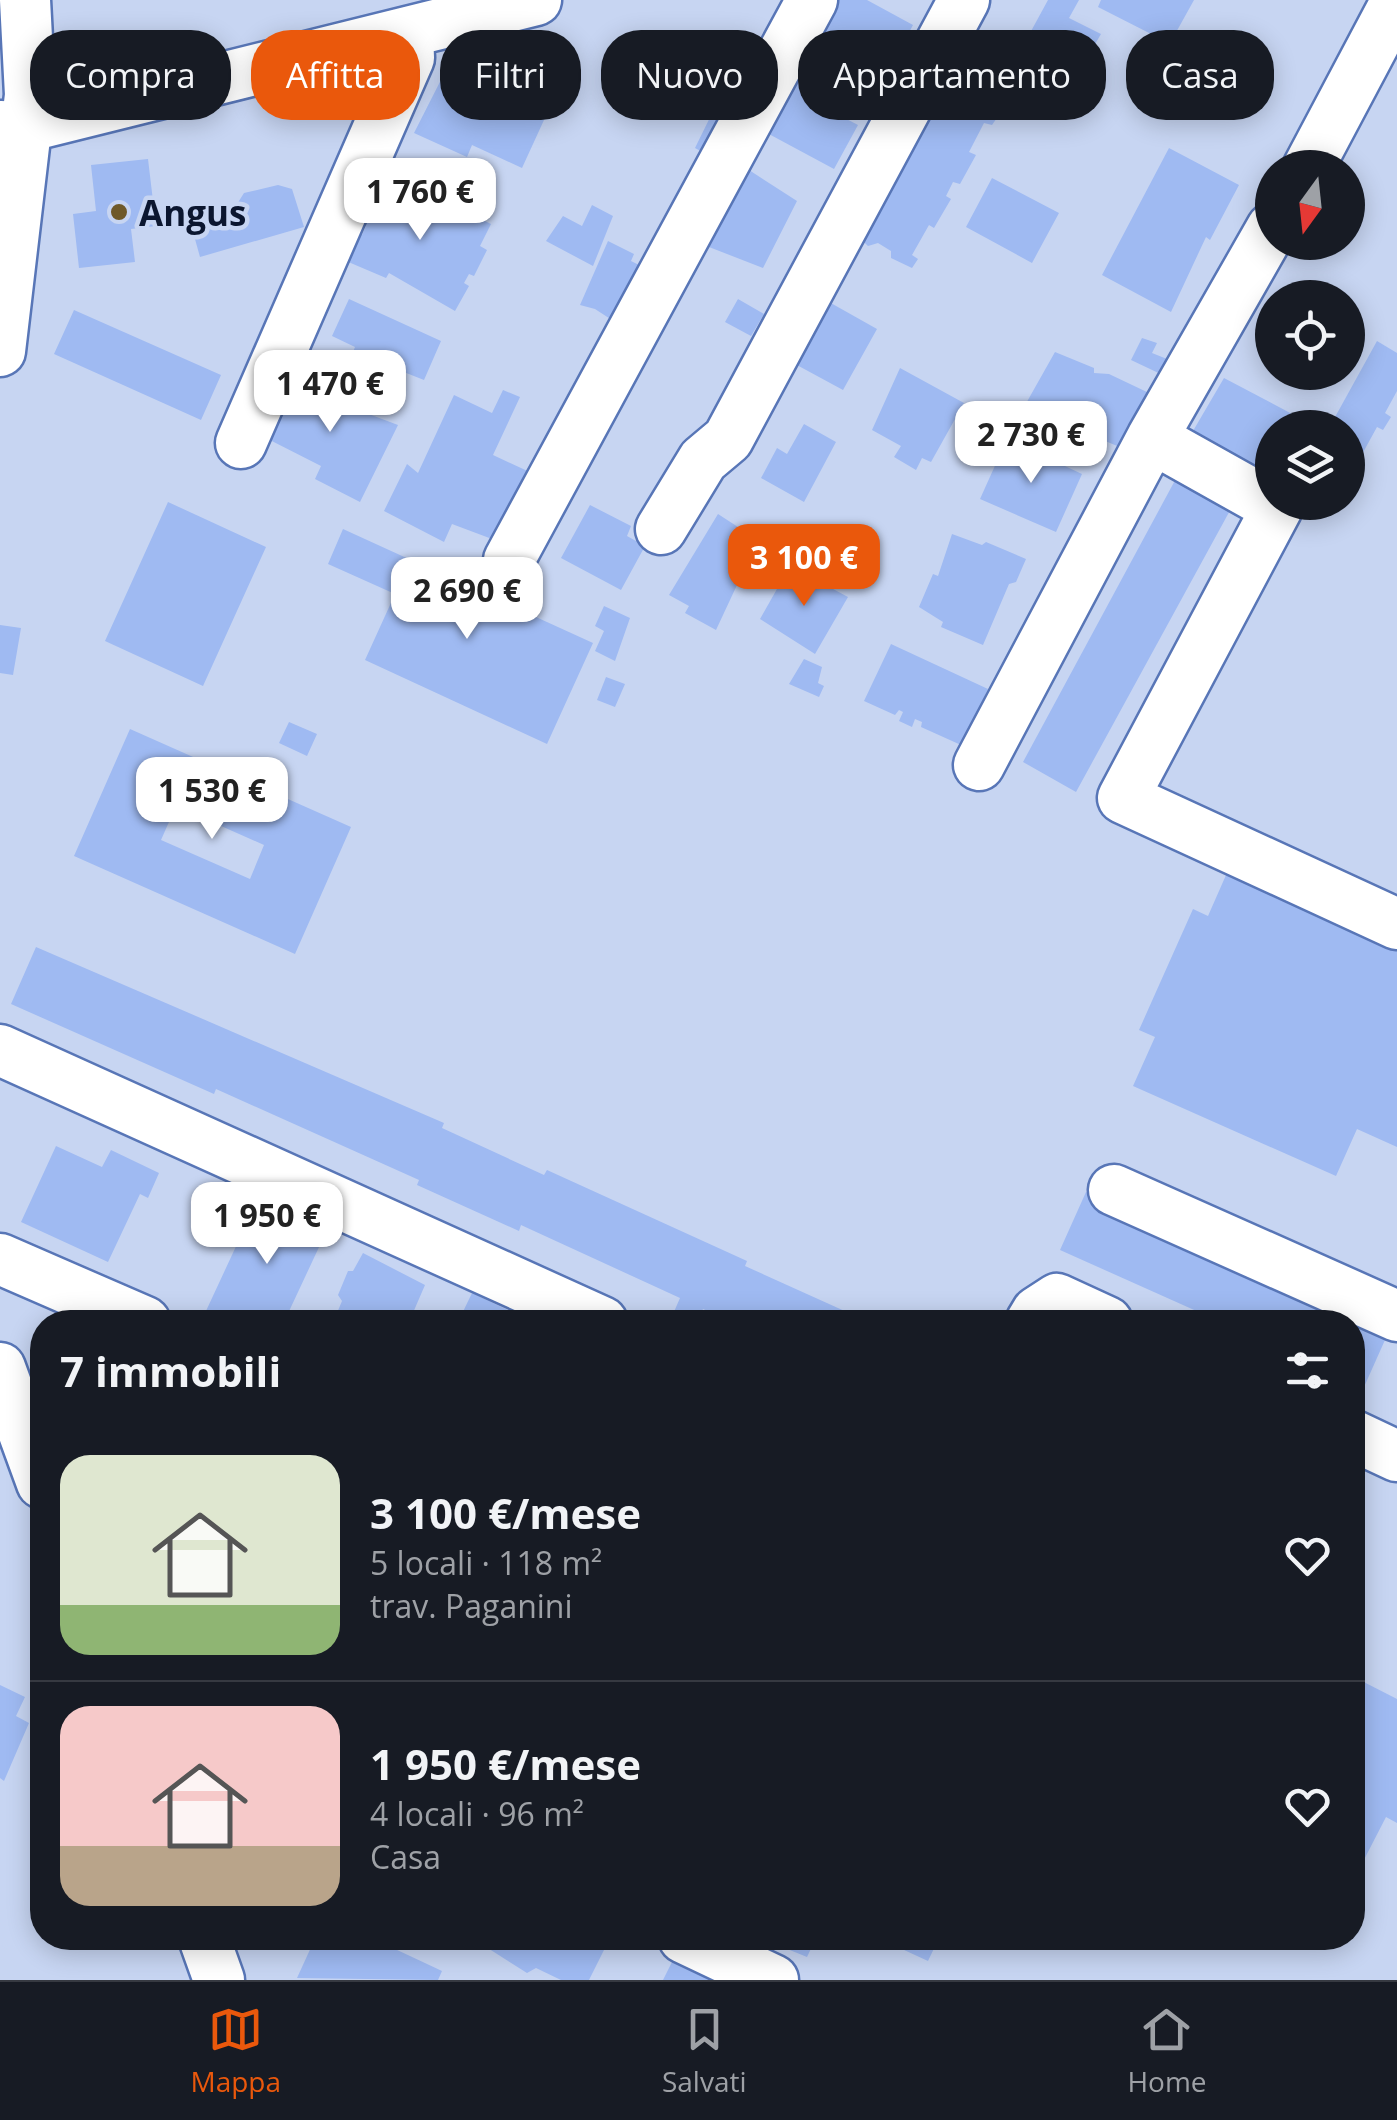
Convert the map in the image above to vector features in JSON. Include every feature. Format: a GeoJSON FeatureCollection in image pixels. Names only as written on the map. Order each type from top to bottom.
{"type":"FeatureCollection","features":[{"type":"Feature","properties":{"kind":"street"},"geometry":{"type":"LineString","coordinates":[[0,351],[20,204],[12,126],[30,94],[25,0]]}},
{"type":"Feature","properties":{"kind":"street"},"geometry":{"type":"LineString","coordinates":[[416,30],[536,0]]}},
{"type":"Feature","properties":{"kind":"street"},"geometry":{"type":"LineString","coordinates":[[509,560],[812,0]]}},
{"type":"Feature","properties":{"kind":"street"},"geometry":{"type":"LineString","coordinates":[[661,529],[703,460],[728,439],[964,0]]}},
{"type":"Feature","properties":{"kind":"street"},"geometry":{"type":"LineString","coordinates":[[1318,150],[1397,0]]}},
{"type":"Feature","properties":{"kind":"street"},"geometry":{"type":"LineString","coordinates":[[12,126],[251,69]]}},
{"type":"Feature","properties":{"kind":"street"},"geometry":{"type":"LineString","coordinates":[[241,443],[382,120]]}},
{"type":"Feature","properties":{"kind":"street"},"geometry":{"type":"LineString","coordinates":[[979,765],[1152,438],[1255,258]]}},
{"type":"Feature","properties":{"kind":"street"},"geometry":{"type":"LineString","coordinates":[[1152,438],[1277,508],[1123,798],[1397,924]]}},
{"type":"Feature","properties":{"kind":"street"},"geometry":{"type":"LineString","coordinates":[[0,1050],[575,1310]]}},
{"type":"Feature","properties":{"kind":"street"},"geometry":{"type":"LineString","coordinates":[[1114,1190],[1397,1316]]}},
{"type":"Feature","properties":{"kind":"street"},"geometry":{"type":"LineString","coordinates":[[0,1258],[118,1310]]}},
{"type":"Feature","properties":{"kind":"street"},"geometry":{"type":"LineString","coordinates":[[1040,1310],[1056,1299],[1080,1310]]}},
{"type":"Feature","properties":{"kind":"street"},"geometry":{"type":"LineString","coordinates":[[2,1387],[30,1455]]}},
{"type":"Feature","properties":{"kind":"street"},"geometry":{"type":"LineString","coordinates":[[1365,1441],[1397,1456]]}},
{"type":"Feature","properties":{"kind":"street"},"geometry":{"type":"LineString","coordinates":[[208,1950],[219,1980]]}},
{"type":"Feature","properties":{"kind":"street"},"geometry":{"type":"LineString","coordinates":[[710,1950],[774,1980]]}},
{"type":"Feature","properties":{"kind":"building"},"geometry":{"type":"Polygon","coordinates":[[[839,0],[867,0],[913,25],[910,30],[823,30],[839,0]]]}},
{"type":"Feature","properties":{"kind":"building"},"geometry":{"type":"Polygon","coordinates":[[[1048,0],[1079,0],[1069,18],[1093,30],[1032,30],[1048,0]]]}},
{"type":"Feature","properties":{"kind":"building"},"geometry":{"type":"Polygon","coordinates":[[[1101,0],[1194,0],[1177,30],[1143,30],[1098,7],[1101,0]]]}},
{"type":"Feature","properties":{"kind":"building"},"geometry":{"type":"Polygon","coordinates":[[[798,76],[798,120],[848,120],[858,125],[834,169],[767,133],[774,120],[778,120],[778,113],[798,76]]]}},
{"type":"Feature","properties":{"kind":"building"},"geometry":{"type":"Polygon","coordinates":[[[440,82],[440,120],[544,120],[522,168],[472,145],[467,157],[414,133],[440,82]]]}},
{"type":"Feature","properties":{"kind":"building"},"geometry":{"type":"Polygon","coordinates":[[[709,120],[727,120],[704,153],[695,148],[709,120]]]}},
{"type":"Feature","properties":{"kind":"building"},"geometry":{"type":"Polygon","coordinates":[[[927,120],[996,120],[992,125],[984,123],[969,152],[976,155],[960,184],[953,182],[946,196],[951,199],[934,228],[929,225],[912,255],[918,259],[912,268],[891,258],[891,251],[878,243],[868,246],[861,239],[927,120]]]}},
{"type":"Feature","properties":{"kind":"building"},"geometry":{"type":"Polygon","coordinates":[[[1169,148],[1239,185],[1210,240],[1206,237],[1171,312],[1102,275],[1169,148]]]}},
{"type":"Feature","properties":{"kind":"building","name":"Angus"},"geometry":{"type":"Polygon","coordinates":[[[148,159],[156,226],[131,229],[135,262],[79,268],[73,214],[96,211],[91,165],[148,159]]]}},
{"type":"Feature","properties":{"kind":"building"},"geometry":{"type":"Polygon","coordinates":[[[749,170],[797,201],[763,268],[709,247],[749,170]]]}},
{"type":"Feature","properties":{"kind":"building"},"geometry":{"type":"Polygon","coordinates":[[[392,175],[427,193],[422,203],[451,217],[456,207],[491,224],[480,246],[487,250],[474,276],[469,274],[464,283],[469,286],[455,311],[389,273],[386,278],[346,261],[354,234],[362,235],[366,226],[362,220],[373,197],[380,199],[392,175]]]}},
{"type":"Feature","properties":{"kind":"building"},"geometry":{"type":"Polygon","coordinates":[[[992,178],[1059,213],[1032,263],[966,227],[992,178]]]}},
{"type":"Feature","properties":{"kind":"building"},"geometry":{"type":"Polygon","coordinates":[[[278,185],[292,189],[304,227],[200,257],[188,214],[237,204],[244,193],[278,185]]]}},
{"type":"Feature","properties":{"kind":"building"},"geometry":{"type":"Polygon","coordinates":[[[592,205],[613,216],[593,266],[546,241],[563,216],[582,226],[592,205]]]}},
{"type":"Feature","properties":{"kind":"building"},"geometry":{"type":"Polygon","coordinates":[[[608,241],[634,254],[631,261],[647,269],[615,322],[580,305],[608,241]]]}},
{"type":"Feature","properties":{"kind":"building"},"geometry":{"type":"Polygon","coordinates":[[[349,299],[441,341],[424,380],[353,352],[355,347],[332,336],[349,299]]]}},
{"type":"Feature","properties":{"kind":"building"},"geometry":{"type":"Polygon","coordinates":[[[738,299],[764,314],[751,336],[725,322],[738,299]]]}},
{"type":"Feature","properties":{"kind":"building"},"geometry":{"type":"Polygon","coordinates":[[[829,302],[877,329],[843,390],[795,364],[829,302]]]}},
{"type":"Feature","properties":{"kind":"building"},"geometry":{"type":"Polygon","coordinates":[[[74,310],[221,375],[201,420],[54,354],[74,310]]]}},
{"type":"Feature","properties":{"kind":"building"},"geometry":{"type":"Polygon","coordinates":[[[1142,338],[1157,343],[1152,353],[1172,361],[1167,377],[1131,360],[1142,338]]]}},
{"type":"Feature","properties":{"kind":"building"},"geometry":{"type":"Polygon","coordinates":[[[1377,341],[1397,353],[1397,391],[1385,413],[1391,417],[1383,430],[1377,427],[1365,449],[1365,410],[1339,410],[1350,390],[1365,390],[1365,363],[1377,341]]]}},
{"type":"Feature","properties":{"kind":"building"},"geometry":{"type":"Polygon","coordinates":[[[1055,352],[1094,368],[1094,373],[1109,374],[1149,393],[1122,448],[1024,407],[1055,352]]]}},
{"type":"Feature","properties":{"kind":"building"},"geometry":{"type":"Polygon","coordinates":[[[900,368],[964,403],[931,462],[922,458],[916,470],[894,457],[901,446],[872,430],[900,368]]]}},
{"type":"Feature","properties":{"kind":"building"},"geometry":{"type":"Polygon","coordinates":[[[292,372],[350,403],[350,407],[398,425],[360,502],[315,479],[321,466],[260,435],[292,372]]]}},
{"type":"Feature","properties":{"kind":"building"},"geometry":{"type":"Polygon","coordinates":[[[1224,378],[1285,410],[1255,410],[1255,470],[1196,437],[1193,431],[1224,378]]]}},
{"type":"Feature","properties":{"kind":"building"},"geometry":{"type":"Polygon","coordinates":[[[503,390],[520,397],[493,455],[534,474],[500,542],[452,524],[444,542],[384,511],[407,464],[418,473],[454,395],[492,413],[503,390]]]}},
{"type":"Feature","properties":{"kind":"building"},"geometry":{"type":"Polygon","coordinates":[[[804,424],[836,442],[804,502],[761,478],[777,448],[787,454],[804,424]]]}},
{"type":"Feature","properties":{"kind":"building"},"geometry":{"type":"Polygon","coordinates":[[[1007,439],[1082,474],[1056,532],[980,499],[1007,439]]]}},
{"type":"Feature","properties":{"kind":"building"},"geometry":{"type":"Polygon","coordinates":[[[1179,473],[1233,505],[1076,792],[1023,762],[1179,473]]]}},
{"type":"Feature","properties":{"kind":"building"},"geometry":{"type":"Polygon","coordinates":[[[168,502],[266,547],[203,686],[105,641],[168,502]]]}},
{"type":"Feature","properties":{"kind":"building"},"geometry":{"type":"Polygon","coordinates":[[[590,505],[631,526],[627,536],[645,546],[621,590],[561,558],[590,505]]]}},
{"type":"Feature","properties":{"kind":"building"},"geometry":{"type":"Polygon","coordinates":[[[718,514],[758,540],[716,630],[685,613],[689,606],[669,595],[718,514]]]}},
{"type":"Feature","properties":{"kind":"building"},"geometry":{"type":"Polygon","coordinates":[[[343,529],[593,643],[547,744],[365,660],[395,594],[328,564],[343,529]]]}},
{"type":"Feature","properties":{"kind":"building"},"geometry":{"type":"Polygon","coordinates":[[[952,534],[982,545],[986,542],[1026,559],[1016,582],[1009,584],[983,645],[941,627],[943,622],[919,607],[933,574],[938,576],[952,534]]]}},
{"type":"Feature","properties":{"kind":"building"},"geometry":{"type":"Polygon","coordinates":[[[790,566],[848,597],[815,654],[760,619],[790,566]]]}},
{"type":"Feature","properties":{"kind":"building"},"geometry":{"type":"Polygon","coordinates":[[[604,606],[630,618],[615,661],[595,651],[604,631],[595,626],[604,606]]]}},
{"type":"Feature","properties":{"kind":"building"},"geometry":{"type":"Polygon","coordinates":[[[0,625],[21,628],[13,675],[0,673],[0,625]]]}},
{"type":"Feature","properties":{"kind":"building"},"geometry":{"type":"Polygon","coordinates":[[[891,644],[988,689],[961,745],[921,727],[922,722],[915,719],[912,727],[899,721],[903,712],[899,710],[895,715],[864,701],[891,644]]]}},
{"type":"Feature","properties":{"kind":"building"},"geometry":{"type":"Polygon","coordinates":[[[804,659],[822,667],[818,683],[824,686],[819,697],[789,684],[804,659]]]}},
{"type":"Feature","properties":{"kind":"building"},"geometry":{"type":"Polygon","coordinates":[[[606,677],[625,684],[615,707],[597,700],[606,677]]]}},
{"type":"Feature","properties":{"kind":"building"},"geometry":{"type":"Polygon","coordinates":[[[289,722],[317,734],[307,756],[279,743],[289,722]]]}},
{"type":"Feature","properties":{"kind":"building"},"geometry":{"type":"Polygon","coordinates":[[[130,729],[351,827],[295,954],[74,856],[130,729]],[[176,806],[161,840],[250,879],[264,845],[176,806]]]}},
{"type":"Feature","properties":{"kind":"building"},"geometry":{"type":"Polygon","coordinates":[[[1230,866],[1397,943],[1397,1147],[1357,1129],[1336,1176],[1133,1086],[1155,1037],[1139,1030],[1193,909],[1208,916],[1230,866]]]}},
{"type":"Feature","properties":{"kind":"building"},"geometry":{"type":"Polygon","coordinates":[[[36,947],[444,1123],[442,1128],[544,1175],[547,1170],[747,1261],[745,1266],[842,1310],[675,1310],[680,1298],[521,1225],[519,1231],[417,1185],[419,1180],[216,1089],[214,1094],[11,1004],[36,947]]]}},
{"type":"Feature","properties":{"kind":"building"},"geometry":{"type":"Polygon","coordinates":[[[56,1146],[102,1167],[111,1150],[159,1173],[148,1198],[140,1194],[108,1262],[21,1222],[56,1146]]]}},
{"type":"Feature","properties":{"kind":"building"},"geometry":{"type":"Polygon","coordinates":[[[1086,1192],[1343,1310],[1194,1310],[1060,1250],[1086,1192]]]}},
{"type":"Feature","properties":{"kind":"building"},"geometry":{"type":"Polygon","coordinates":[[[258,1199],[327,1230],[290,1310],[206,1310],[258,1199]]]}},
{"type":"Feature","properties":{"kind":"building"},"geometry":{"type":"Polygon","coordinates":[[[363,1253],[425,1285],[414,1310],[338,1310],[342,1301],[338,1295],[348,1271],[353,1271],[363,1253]]]}},
{"type":"Feature","properties":{"kind":"building"},"geometry":{"type":"Polygon","coordinates":[[[472,1293],[508,1310],[464,1310],[472,1293]]]}},
{"type":"Feature","properties":{"kind":"building"},"geometry":{"type":"Polygon","coordinates":[[[513,1300],[538,1310],[508,1310],[513,1300]]]}},
{"type":"Feature","properties":{"kind":"building"},"geometry":{"type":"Polygon","coordinates":[[[1365,1320],[1389,1331],[1365,1385],[1365,1320]]]}},
{"type":"Feature","properties":{"kind":"building"},"geometry":{"type":"Polygon","coordinates":[[[1365,1683],[1397,1699],[1397,1823],[1386,1817],[1365,1858],[1365,1683]]]}},
{"type":"Feature","properties":{"kind":"building"},"geometry":{"type":"Polygon","coordinates":[[[0,1685],[25,1697],[16,1716],[29,1723],[4,1781],[0,1778],[0,1685]]]}},
{"type":"Feature","properties":{"kind":"building"},"geometry":{"type":"Polygon","coordinates":[[[310,1950],[397,1950],[442,1971],[438,1980],[297,1978],[310,1950]]]}},
{"type":"Feature","properties":{"kind":"building"},"geometry":{"type":"Polygon","coordinates":[[[491,1950],[604,1950],[589,1980],[561,1980],[536,1968],[527,1973],[491,1950]]]}},
{"type":"Feature","properties":{"kind":"building"},"geometry":{"type":"Polygon","coordinates":[[[790,1950],[810,1950],[807,1957],[790,1950]]]}},
{"type":"Feature","properties":{"kind":"building"},"geometry":{"type":"Polygon","coordinates":[[[904,1950],[933,1950],[928,1961],[904,1950]]]}},
{"type":"Feature","properties":{"kind":"building"},"geometry":{"type":"Polygon","coordinates":[[[673,1960],[726,1980],[663,1980],[673,1960]]]}},
{"type":"Feature","properties":{"kind":"place","name":"Angus"},"geometry":{"type":"Point","coordinates":[119,212]}}]}
